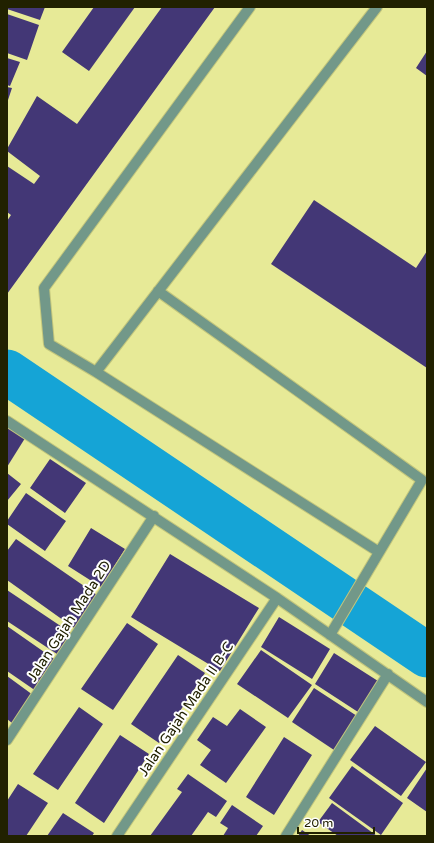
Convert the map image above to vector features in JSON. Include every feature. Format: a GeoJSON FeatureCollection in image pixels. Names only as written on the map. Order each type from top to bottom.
{"type":"FeatureCollection","features":[{"type":"Feature","properties":{"kind":"street"},"geometry":{"type":"LineString","coordinates":[[250,7],[44,288],[49,344],[96,372],[379,552]]}},
{"type":"Feature","properties":{"kind":"street"},"geometry":{"type":"LineString","coordinates":[[96,372],[377,7]]}},
{"type":"Feature","properties":{"kind":"street"},"geometry":{"type":"LineString","coordinates":[[158,291],[422,480],[330,635]]}},
{"type":"Feature","properties":{"kind":"street"},"geometry":{"type":"LineString","coordinates":[[7,421],[277,598],[427,702]]}},
{"type":"Feature","properties":{"kind":"street","name":"Jalan Gajah Mada 2D"},"geometry":{"type":"LineString","coordinates":[[7,740],[154,516]]}},
{"type":"Feature","properties":{"kind":"street","name":"Jalan Gajah Mada II B-C"},"geometry":{"type":"LineString","coordinates":[[117,836],[277,598]]}},
{"type":"Feature","properties":{"kind":"street"},"geometry":{"type":"LineString","coordinates":[[286,836],[388,674]]}},
{"type":"Feature","properties":{"kind":"building"},"geometry":{"type":"Polygon","coordinates":[[[7,7],[45,7],[40,20],[7,9],[7,7]]]}},
{"type":"Feature","properties":{"kind":"building"},"geometry":{"type":"Polygon","coordinates":[[[94,7],[135,7],[89,71],[62,52],[94,7]]]}},
{"type":"Feature","properties":{"kind":"building"},"geometry":{"type":"Polygon","coordinates":[[[162,7],[215,7],[7,294],[7,221],[11,215],[7,212],[7,166],[34,184],[40,176],[7,151],[7,149],[37,96],[77,124],[162,7]]]}},
{"type":"Feature","properties":{"kind":"building"},"geometry":{"type":"Polygon","coordinates":[[[7,14],[39,25],[27,60],[7,53],[7,14]]]}},
{"type":"Feature","properties":{"kind":"building"},"geometry":{"type":"Polygon","coordinates":[[[427,51],[427,76],[416,68],[427,51]]]}},
{"type":"Feature","properties":{"kind":"building"},"geometry":{"type":"Polygon","coordinates":[[[7,58],[20,62],[10,86],[7,85],[7,58]]]}},
{"type":"Feature","properties":{"kind":"building"},"geometry":{"type":"Polygon","coordinates":[[[7,87],[12,88],[7,103],[7,87]]]}},
{"type":"Feature","properties":{"kind":"building"},"geometry":{"type":"Polygon","coordinates":[[[314,200],[416,268],[427,251],[427,368],[271,264],[314,200]]]}},
{"type":"Feature","properties":{"kind":"building"},"geometry":{"type":"Polygon","coordinates":[[[7,422],[27,435],[7,467],[7,422]]]}},
{"type":"Feature","properties":{"kind":"building"},"geometry":{"type":"Polygon","coordinates":[[[50,459],[86,483],[65,513],[30,488],[50,459]]]}},
{"type":"Feature","properties":{"kind":"building"},"geometry":{"type":"Polygon","coordinates":[[[7,473],[21,484],[7,501],[7,473]]]}},
{"type":"Feature","properties":{"kind":"building"},"geometry":{"type":"Polygon","coordinates":[[[26,493],[66,521],[45,551],[7,524],[7,521],[26,493]]]}},
{"type":"Feature","properties":{"kind":"building"},"geometry":{"type":"Polygon","coordinates":[[[91,528],[125,549],[101,587],[68,566],[91,528]]]}},
{"type":"Feature","properties":{"kind":"building"},"geometry":{"type":"Polygon","coordinates":[[[16,539],[100,597],[77,630],[7,580],[7,551],[16,539]]]}},
{"type":"Feature","properties":{"kind":"building"},"geometry":{"type":"Polygon","coordinates":[[[170,554],[259,608],[220,671],[131,617],[170,554]]]}},
{"type":"Feature","properties":{"kind":"building"},"geometry":{"type":"Polygon","coordinates":[[[7,590],[71,633],[57,654],[7,621],[7,590]]]}},
{"type":"Feature","properties":{"kind":"building"},"geometry":{"type":"Polygon","coordinates":[[[279,617],[330,649],[312,679],[261,647],[279,617]]]}},
{"type":"Feature","properties":{"kind":"building"},"geometry":{"type":"Polygon","coordinates":[[[127,623],[158,644],[113,710],[81,689],[127,623]]]}},
{"type":"Feature","properties":{"kind":"building"},"geometry":{"type":"Polygon","coordinates":[[[7,626],[57,661],[36,691],[7,671],[7,626]]]}},
{"type":"Feature","properties":{"kind":"building"},"geometry":{"type":"Polygon","coordinates":[[[261,650],[312,685],[288,718],[237,684],[261,650]]]}},
{"type":"Feature","properties":{"kind":"building"},"geometry":{"type":"Polygon","coordinates":[[[334,653],[378,681],[358,712],[315,684],[334,653]]]}},
{"type":"Feature","properties":{"kind":"building"},"geometry":{"type":"Polygon","coordinates":[[[178,655],[205,673],[159,743],[131,724],[178,655]]]}},
{"type":"Feature","properties":{"kind":"building"},"geometry":{"type":"Polygon","coordinates":[[[7,676],[33,695],[12,723],[7,719],[7,676]]]}},
{"type":"Feature","properties":{"kind":"building"},"geometry":{"type":"Polygon","coordinates":[[[314,688],[357,716],[334,750],[292,722],[314,688]]]}},
{"type":"Feature","properties":{"kind":"building"},"geometry":{"type":"Polygon","coordinates":[[[79,707],[103,724],[58,790],[33,774],[79,707]]]}},
{"type":"Feature","properties":{"kind":"building"},"geometry":{"type":"Polygon","coordinates":[[[240,709],[266,727],[226,783],[200,765],[211,750],[197,740],[213,717],[227,726],[240,709]]]}},
{"type":"Feature","properties":{"kind":"building"},"geometry":{"type":"Polygon","coordinates":[[[375,726],[426,762],[401,796],[350,760],[375,726]]]}},
{"type":"Feature","properties":{"kind":"building"},"geometry":{"type":"Polygon","coordinates":[[[120,735],[149,754],[104,823],[75,803],[120,735]]]}},
{"type":"Feature","properties":{"kind":"building"},"geometry":{"type":"Polygon","coordinates":[[[284,737],[312,755],[274,815],[246,797],[284,737]]]}},
{"type":"Feature","properties":{"kind":"building"},"geometry":{"type":"Polygon","coordinates":[[[352,766],[403,803],[381,835],[329,798],[352,766]]]}},
{"type":"Feature","properties":{"kind":"building"},"geometry":{"type":"Polygon","coordinates":[[[427,768],[427,812],[407,798],[427,768]]]}},
{"type":"Feature","properties":{"kind":"building"},"geometry":{"type":"Polygon","coordinates":[[[188,774],[227,801],[216,817],[208,812],[191,836],[150,836],[182,792],[177,789],[188,774]]]}},
{"type":"Feature","properties":{"kind":"building"},"geometry":{"type":"Polygon","coordinates":[[[18,784],[48,803],[26,836],[7,836],[7,801],[18,784]]]}},
{"type":"Feature","properties":{"kind":"building"},"geometry":{"type":"Polygon","coordinates":[[[332,803],[377,836],[338,836],[318,822],[332,803]]]}},
{"type":"Feature","properties":{"kind":"building"},"geometry":{"type":"Polygon","coordinates":[[[232,805],[263,826],[256,836],[223,836],[228,828],[220,823],[232,805]]]}},
{"type":"Feature","properties":{"kind":"building"},"geometry":{"type":"Polygon","coordinates":[[[63,813],[94,833],[92,836],[47,836],[63,813]]]}},
{"type":"Feature","properties":{"kind":"building"},"geometry":{"type":"Polygon","coordinates":[[[302,830],[311,836],[298,836],[302,830]]]}},
{"type":"Feature","properties":{"kind":"waterway"},"geometry":{"type":"LineString","coordinates":[[7,372],[427,655]]}}]}
